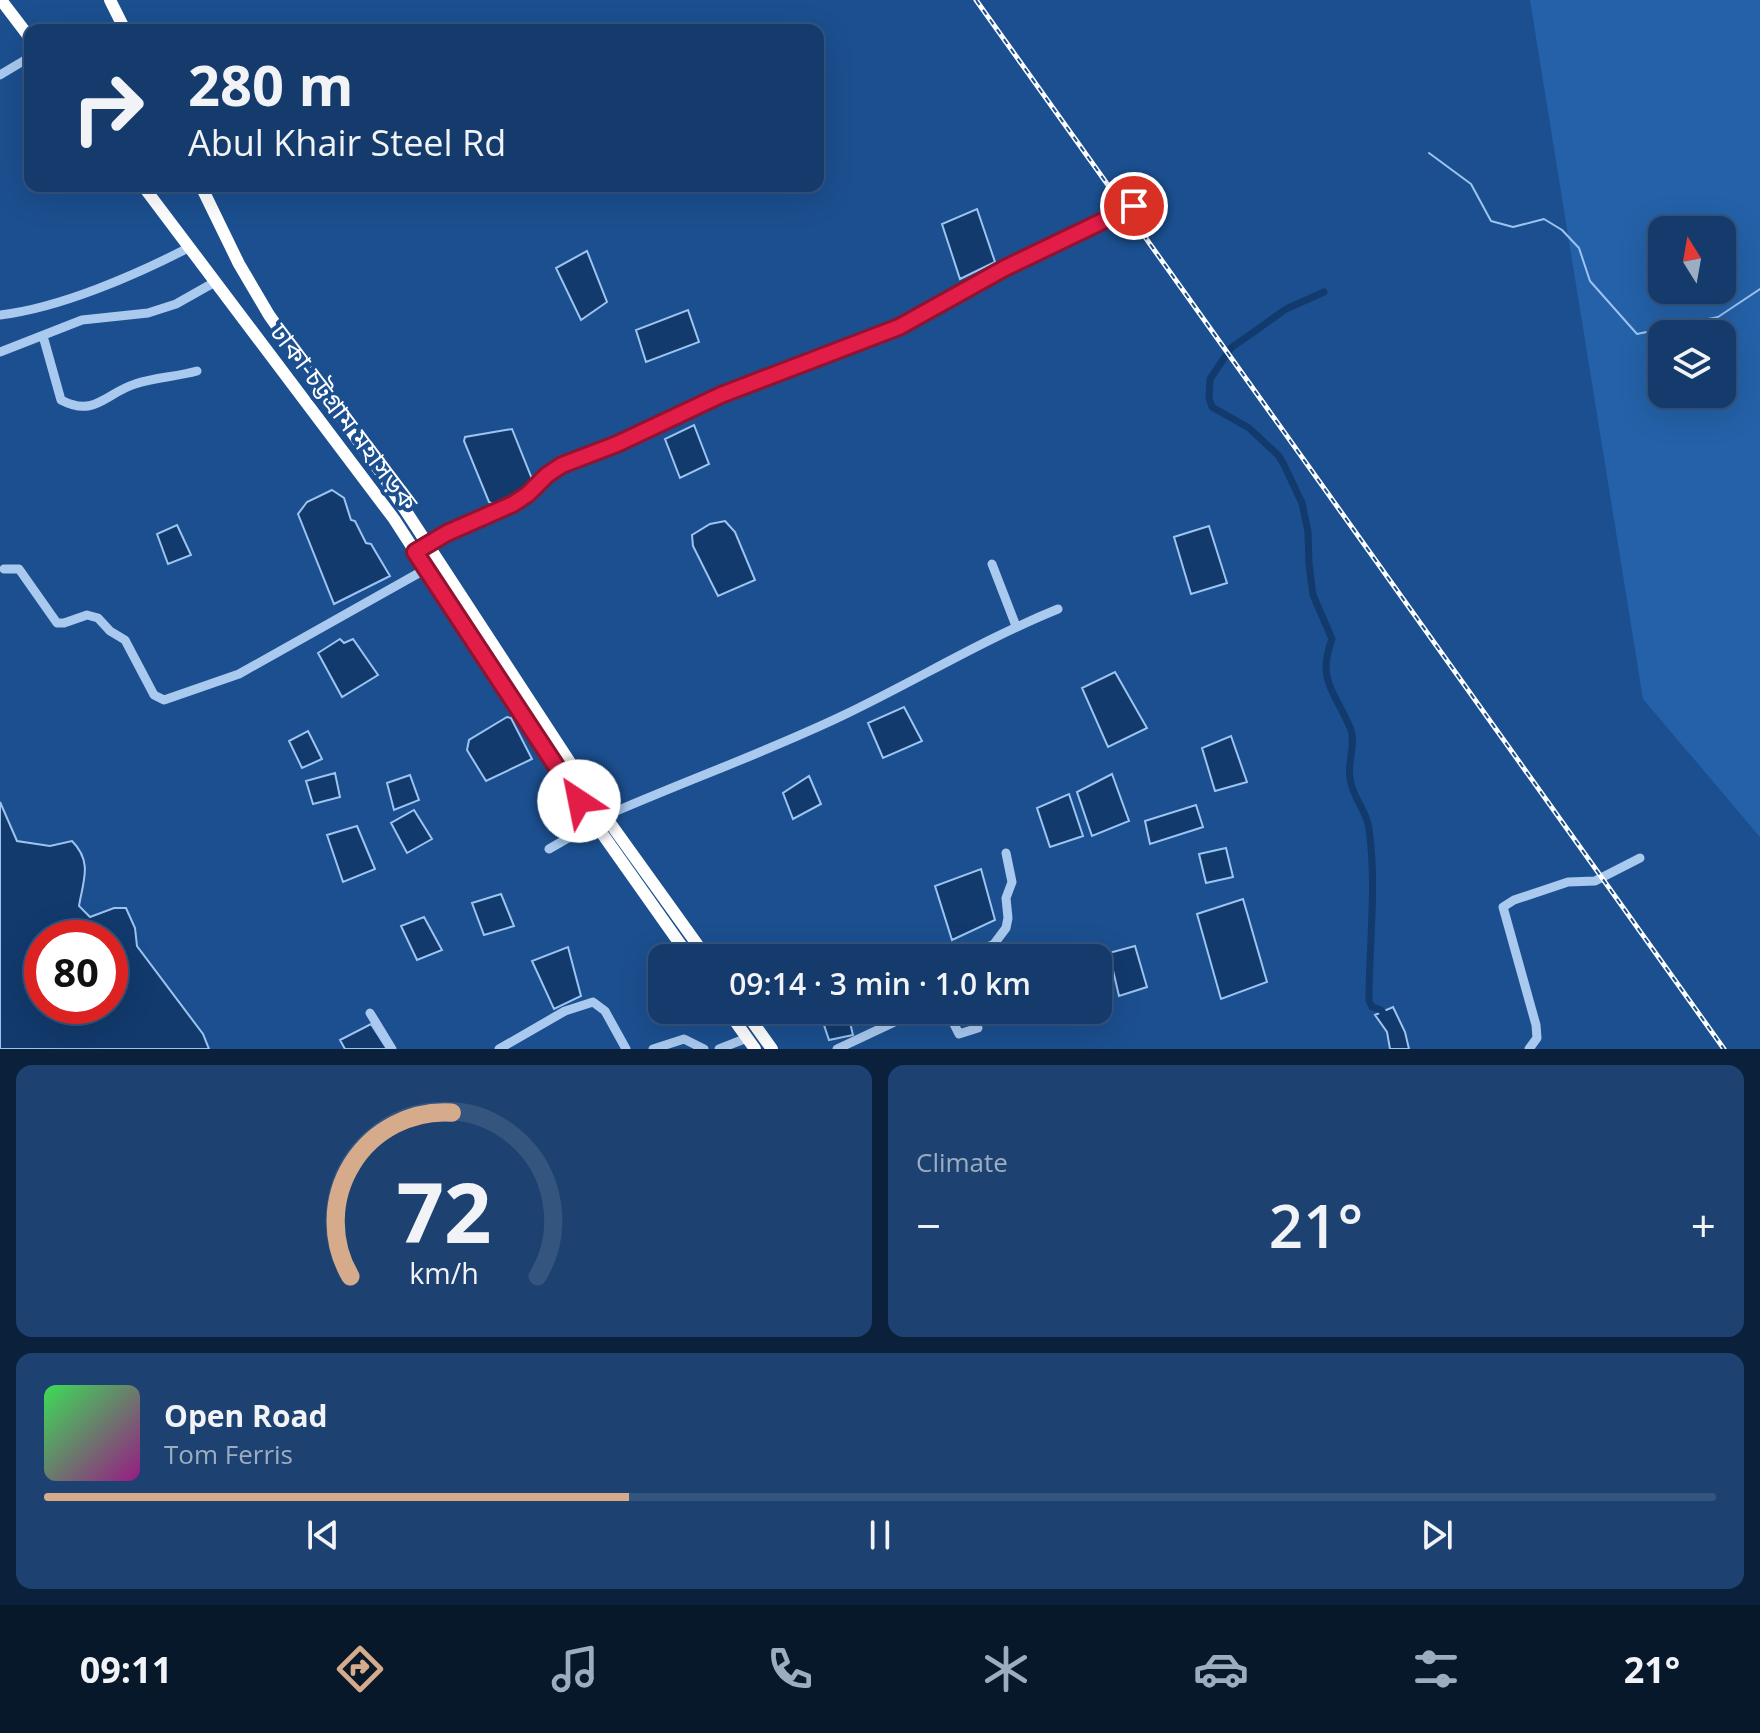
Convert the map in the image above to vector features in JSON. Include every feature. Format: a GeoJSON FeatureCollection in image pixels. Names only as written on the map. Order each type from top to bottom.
{"type":"FeatureCollection","features":[{"type":"Feature","properties":{"kind":"highway"},"geometry":{"type":"LineString","coordinates":[[1,0],[24,30]]}},
{"type":"Feature","properties":{"kind":"highway"},"geometry":{"type":"LineString","coordinates":[[110,0],[122,24]]}},
{"type":"Feature","properties":{"kind":"highway","name":"ঢাকা-চট্টগ্রাম মহাসড়ক"},"geometry":{"type":"LineString","coordinates":[[148,192],[361,475],[421,548],[426,569],[599,820],[696,944]]}},
{"type":"Feature","properties":{"kind":"highway","name":"ঢাকা-চট্টগ্রাম মহাসড়ক"},"geometry":{"type":"LineString","coordinates":[[204,192],[239,264],[269,315],[374,464],[421,548],[681,944]]}},
{"type":"Feature","properties":{"kind":"highway"},"geometry":{"type":"LineString","coordinates":[[361,475],[374,464]]}},
{"type":"Feature","properties":{"kind":"highway"},"geometry":{"type":"LineString","coordinates":[[737,1024],[751,1044]]}},
{"type":"Feature","properties":{"kind":"highway"},"geometry":{"type":"LineString","coordinates":[[754,1024],[772,1049]]}},
{"type":"Feature","properties":{"kind":"street"},"geometry":{"type":"LineString","coordinates":[[0,75],[24,61]]}},
{"type":"Feature","properties":{"kind":"street"},"geometry":{"type":"LineString","coordinates":[[421,548],[513,504],[562,465],[617,444],[721,395],[899,327],[1005,268],[1126,211],[1144,199]]}},
{"type":"Feature","properties":{"kind":"street"},"geometry":{"type":"LineString","coordinates":[[0,315],[26,311],[139,273],[190,247]]}},
{"type":"Feature","properties":{"kind":"street"},"geometry":{"type":"LineString","coordinates":[[0,352],[82,320],[148,313],[176,304],[215,282]]}},
{"type":"Feature","properties":{"kind":"street"},"geometry":{"type":"LineString","coordinates":[[43,336],[61,400],[72,406],[94,406],[132,385],[197,371]]}},
{"type":"Feature","properties":{"kind":"street"},"geometry":{"type":"LineString","coordinates":[[992,564],[1016,626]]}},
{"type":"Feature","properties":{"kind":"street"},"geometry":{"type":"LineString","coordinates":[[4,569],[19,569],[57,623],[87,615],[98,618],[110,631],[125,640],[154,695],[172,700],[239,674],[426,569]]}},
{"type":"Feature","properties":{"kind":"street"},"geometry":{"type":"LineString","coordinates":[[549,849],[599,820],[843,716],[1016,626],[1058,609]]}},
{"type":"Feature","properties":{"kind":"street"},"geometry":{"type":"LineString","coordinates":[[994,944],[1006,928],[1008,918],[1006,898],[1012,882],[1006,853]]}},
{"type":"Feature","properties":{"kind":"street"},"geometry":{"type":"LineString","coordinates":[[1529,1049],[1537,1038],[1536,1025],[1503,907],[1514,900],[1575,880],[1583,882],[1602,878],[1640,858]]}},
{"type":"Feature","properties":{"kind":"street"},"geometry":{"type":"LineString","coordinates":[[499,1049],[565,1011],[593,1002],[605,1011],[626,1049]]}},
{"type":"Feature","properties":{"kind":"street"},"geometry":{"type":"LineString","coordinates":[[370,1013],[392,1049]]}},
{"type":"Feature","properties":{"kind":"street"},"geometry":{"type":"LineString","coordinates":[[837,1049],[890,1024]]}},
{"type":"Feature","properties":{"kind":"street"},"geometry":{"type":"LineString","coordinates":[[954,1024],[959,1034],[978,1028]]}},
{"type":"Feature","properties":{"kind":"street"},"geometry":{"type":"LineString","coordinates":[[653,1049],[684,1039],[704,1049]]}},
{"type":"Feature","properties":{"kind":"street"},"geometry":{"type":"LineString","coordinates":[[719,1049],[751,1044]]}},
{"type":"Feature","properties":{"kind":"shaded area"},"geometry":{"type":"Polygon","coordinates":[[[1530,0],[1760,0],[1760,837],[1643,699],[1530,0]]]}},
{"type":"Feature","properties":{"kind":"shaded area"},"geometry":{"type":"Polygon","coordinates":[[[977,209],[995,262],[960,279],[942,224],[977,209]]]}},
{"type":"Feature","properties":{"kind":"shaded area"},"geometry":{"type":"Polygon","coordinates":[[[587,251],[607,302],[581,320],[556,268],[587,251]]]}},
{"type":"Feature","properties":{"kind":"shaded area"},"geometry":{"type":"Polygon","coordinates":[[[688,310],[699,342],[646,362],[636,330],[688,310]]]}},
{"type":"Feature","properties":{"kind":"shaded area"},"geometry":{"type":"Polygon","coordinates":[[[694,425],[709,464],[680,478],[665,439],[694,425]]]}},
{"type":"Feature","properties":{"kind":"shaded area"},"geometry":{"type":"Polygon","coordinates":[[[512,429],[532,479],[526,490],[497,506],[489,502],[464,441],[465,437],[512,429]]]}},
{"type":"Feature","properties":{"kind":"shaded area"},"geometry":{"type":"Polygon","coordinates":[[[332,490],[344,498],[351,520],[355,521],[366,543],[371,544],[390,576],[334,604],[298,514],[307,502],[332,490]]]}},
{"type":"Feature","properties":{"kind":"shaded area"},"geometry":{"type":"Polygon","coordinates":[[[725,521],[735,532],[755,580],[718,596],[693,546],[692,535],[710,524],[725,521]]]}},
{"type":"Feature","properties":{"kind":"shaded area"},"geometry":{"type":"Polygon","coordinates":[[[177,525],[191,555],[168,564],[157,534],[177,525]]]}},
{"type":"Feature","properties":{"kind":"shaded area"},"geometry":{"type":"Polygon","coordinates":[[[1209,526],[1227,583],[1191,594],[1174,537],[1209,526]]]}},
{"type":"Feature","properties":{"kind":"shaded area"},"geometry":{"type":"Polygon","coordinates":[[[340,639],[344,643],[353,639],[378,675],[342,697],[318,653],[340,639]]]}},
{"type":"Feature","properties":{"kind":"shaded area"},"geometry":{"type":"Polygon","coordinates":[[[1115,672],[1147,728],[1108,747],[1082,688],[1115,672]]]}},
{"type":"Feature","properties":{"kind":"shaded area"},"geometry":{"type":"Polygon","coordinates":[[[904,707],[922,741],[883,758],[868,723],[904,707]]]}},
{"type":"Feature","properties":{"kind":"shaded area"},"geometry":{"type":"Polygon","coordinates":[[[507,717],[511,718],[532,759],[486,781],[467,750],[469,740],[507,717]]]}},
{"type":"Feature","properties":{"kind":"shaded area"},"geometry":{"type":"Polygon","coordinates":[[[308,731],[322,759],[302,768],[289,741],[308,731]]]}},
{"type":"Feature","properties":{"kind":"shaded area"},"geometry":{"type":"Polygon","coordinates":[[[1231,736],[1247,782],[1215,791],[1202,748],[1231,736]]]}},
{"type":"Feature","properties":{"kind":"shaded area"},"geometry":{"type":"Polygon","coordinates":[[[335,773],[340,797],[313,804],[306,781],[335,773]]]}},
{"type":"Feature","properties":{"kind":"shaded area"},"geometry":{"type":"Polygon","coordinates":[[[1112,774],[1129,821],[1092,836],[1077,792],[1112,774]]]}},
{"type":"Feature","properties":{"kind":"shaded area"},"geometry":{"type":"Polygon","coordinates":[[[410,775],[419,800],[394,810],[387,783],[410,775]]]}},
{"type":"Feature","properties":{"kind":"shaded area"},"geometry":{"type":"Polygon","coordinates":[[[809,776],[821,804],[793,819],[783,793],[809,776]]]}},
{"type":"Feature","properties":{"kind":"shaded area"},"geometry":{"type":"Polygon","coordinates":[[[1069,794],[1083,836],[1050,847],[1037,808],[1069,794]]]}},
{"type":"Feature","properties":{"kind":"shaded area"},"geometry":{"type":"Polygon","coordinates":[[[0,802],[17,841],[50,846],[72,841],[83,856],[84,864],[79,906],[90,917],[114,908],[126,908],[135,928],[137,946],[203,1034],[209,1049],[0,1049],[0,802]]]}},
{"type":"Feature","properties":{"kind":"shaded area"},"geometry":{"type":"Polygon","coordinates":[[[1196,805],[1203,827],[1150,844],[1145,821],[1196,805]]]}},
{"type":"Feature","properties":{"kind":"shaded area"},"geometry":{"type":"Polygon","coordinates":[[[414,810],[432,839],[407,853],[391,823],[414,810]]]}},
{"type":"Feature","properties":{"kind":"shaded area"},"geometry":{"type":"Polygon","coordinates":[[[357,826],[375,869],[343,882],[327,835],[357,826]]]}},
{"type":"Feature","properties":{"kind":"shaded area"},"geometry":{"type":"Polygon","coordinates":[[[1226,848],[1233,877],[1206,883],[1199,854],[1226,848]]]}},
{"type":"Feature","properties":{"kind":"shaded area"},"geometry":{"type":"Polygon","coordinates":[[[981,869],[995,920],[952,940],[935,886],[981,869]]]}},
{"type":"Feature","properties":{"kind":"shaded area"},"geometry":{"type":"Polygon","coordinates":[[[501,894],[514,926],[484,935],[472,903],[501,894]]]}},
{"type":"Feature","properties":{"kind":"shaded area"},"geometry":{"type":"Polygon","coordinates":[[[1243,899],[1267,982],[1221,999],[1197,914],[1243,899]]]}},
{"type":"Feature","properties":{"kind":"shaded area"},"geometry":{"type":"Polygon","coordinates":[[[424,917],[442,950],[417,960],[401,926],[424,917]]]}},
{"type":"Feature","properties":{"kind":"shaded area"},"geometry":{"type":"Polygon","coordinates":[[[1135,946],[1147,987],[1119,996],[1112,952],[1135,946]]]}},
{"type":"Feature","properties":{"kind":"shaded area"},"geometry":{"type":"Polygon","coordinates":[[[568,947],[581,996],[554,1009],[532,961],[568,947]]]}},
{"type":"Feature","properties":{"kind":"shaded area"},"geometry":{"type":"Polygon","coordinates":[[[1393,1007],[1409,1049],[1390,1049],[1387,1032],[1375,1015],[1393,1007]]]}},
{"type":"Feature","properties":{"kind":"shaded area"},"geometry":{"type":"Polygon","coordinates":[[[371,1024],[387,1049],[345,1049],[340,1040],[371,1024]]]}},
{"type":"Feature","properties":{"kind":"shaded area"},"geometry":{"type":"Polygon","coordinates":[[[824,1024],[850,1024],[853,1035],[829,1040],[824,1024]]]}},
{"type":"Feature","properties":{"kind":"waterway"},"geometry":{"type":"LineString","coordinates":[[1429,153],[1471,184],[1491,221],[1513,227],[1544,219],[1562,230],[1579,248],[1590,281],[1637,334],[1718,317],[1760,289]]}},
{"type":"Feature","properties":{"kind":"waterway"},"geometry":{"type":"LineString","coordinates":[[1324,292],[1286,309],[1231,348],[1210,379],[1209,398],[1212,407],[1249,428],[1279,456],[1302,503],[1308,532],[1313,595],[1332,639],[1326,666],[1327,677],[1351,730],[1350,778],[1369,829],[1373,893],[1369,1001],[1387,1018]]}},
{"type":"Feature","properties":{"kind":"railway"},"geometry":{"type":"LineString","coordinates":[[976,0],[1724,1049]]}},
{"type":"Feature","properties":{"kind":"route"},"geometry":{"type":"LineString","coordinates":[[579,801],[415,552],[447,533],[513,504],[562,465],[617,444],[721,395],[899,327],[1005,268],[1134,206]]}}]}
